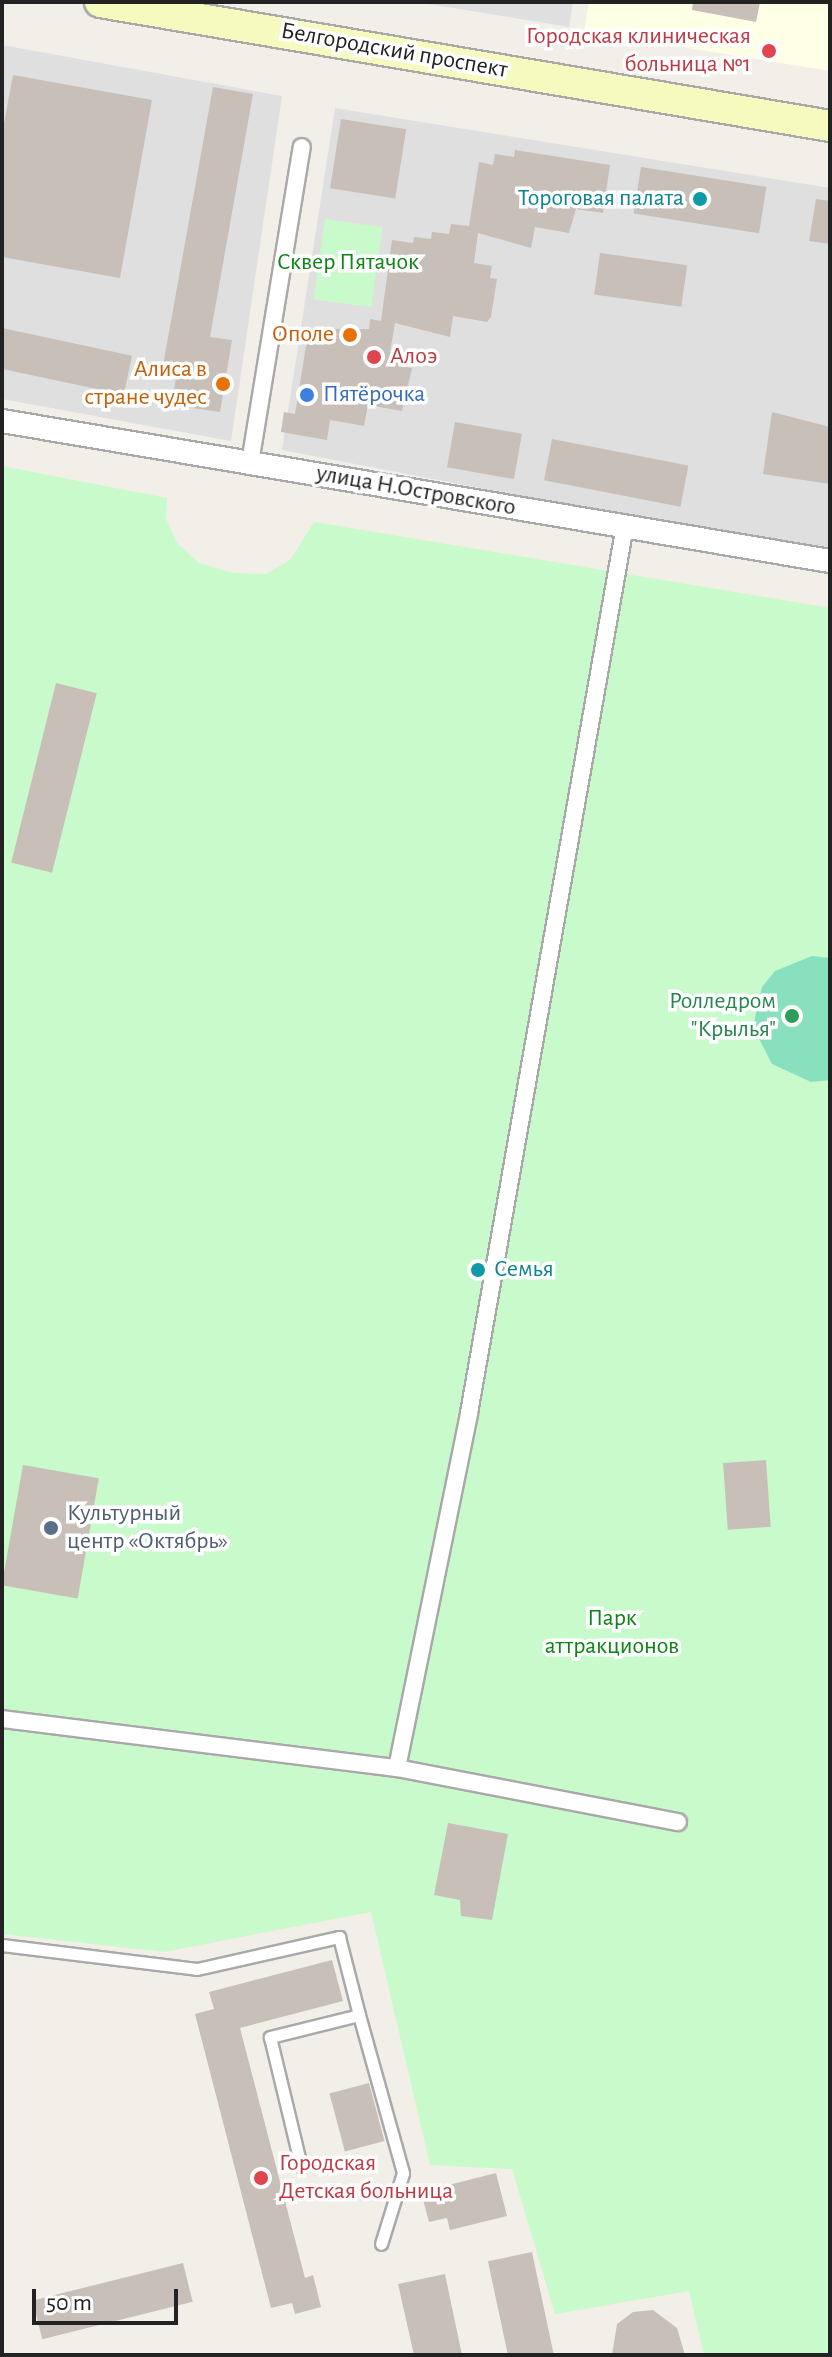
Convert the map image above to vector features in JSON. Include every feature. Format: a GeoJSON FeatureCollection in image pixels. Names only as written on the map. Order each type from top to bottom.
{"type":"FeatureCollection","features":[{"type":"Feature","properties":{"kind":"main road","name":"Белгородский проспект"},"geometry":{"type":"LineString","coordinates":[[100,2],[830,126]]}},
{"type":"Feature","properties":{"kind":"street"},"geometry":{"type":"LineString","coordinates":[[250,463],[302,147]]}},
{"type":"Feature","properties":{"kind":"street","name":"улица Н.Островского"},"geometry":{"type":"LineString","coordinates":[[2,421],[830,561]]}},
{"type":"Feature","properties":{"kind":"street"},"geometry":{"type":"LineString","coordinates":[[397,1768],[469,1413],[625,526]]}},
{"type":"Feature","properties":{"kind":"street"},"geometry":{"type":"LineString","coordinates":[[2,1719],[397,1768],[678,1822]]}},
{"type":"Feature","properties":{"kind":"lane"},"geometry":{"type":"LineString","coordinates":[[2,1945],[197,1969],[339,1937],[403,2173],[381,2244]]}},
{"type":"Feature","properties":{"kind":"lane"},"geometry":{"type":"LineString","coordinates":[[301,2166],[270,2037],[359,2015]]}},
{"type":"Feature","properties":{"kind":"shaded area"},"geometry":{"type":"Polygon","coordinates":[[[416,2],[573,2],[569,27],[416,2]]]}},
{"type":"Feature","properties":{"kind":"shaded area","name":"Городская клиническая больница №1"},"geometry":{"type":"Polygon","coordinates":[[[589,2],[830,2],[830,71],[584,31],[589,2]]]}},
{"type":"Feature","properties":{"kind":"shaded area"},"geometry":{"type":"Polygon","coordinates":[[[2,45],[282,96],[231,441],[2,399],[2,45]]]}},
{"type":"Feature","properties":{"kind":"shaded area"},"geometry":{"type":"Polygon","coordinates":[[[335,108],[830,188],[830,555],[282,450],[335,108]]]}},
{"type":"Feature","properties":{"kind":"green space","name":"Сквер Пятачок"},"geometry":{"type":"Polygon","coordinates":[[[325,219],[382,227],[371,307],[314,299],[325,219]]]}},
{"type":"Feature","properties":{"kind":"green space","name":"Парк аттракционов"},"geometry":{"type":"Polygon","coordinates":[[[2,466],[167,498],[166,519],[177,543],[199,563],[233,573],[266,574],[290,560],[314,522],[830,608],[830,2355],[704,2355],[689,2291],[555,2314],[512,2169],[430,2165],[371,1912],[164,1952],[2,1934],[2,466]]]}},
{"type":"Feature","properties":{"kind":"green space","name":"Ролледром \"Крылья\""},"geometry":{"type":"Polygon","coordinates":[[[812,956],[830,958],[830,1080],[811,1082],[772,1064],[753,1027],[762,987],[775,971],[812,956]]]}},
{"type":"Feature","properties":{"kind":"building"},"geometry":{"type":"Polygon","coordinates":[[[693,2],[760,2],[756,22],[692,10],[693,2]]]}},
{"type":"Feature","properties":{"kind":"building"},"geometry":{"type":"Polygon","coordinates":[[[13,75],[152,100],[120,278],[2,257],[2,134],[13,75]]]}},
{"type":"Feature","properties":{"kind":"building"},"geometry":{"type":"Polygon","coordinates":[[[213,87],[253,94],[210,337],[232,340],[220,412],[171,405],[177,373],[162,371],[213,87]]]}},
{"type":"Feature","properties":{"kind":"building"},"geometry":{"type":"Polygon","coordinates":[[[341,119],[406,129],[395,198],[330,188],[341,119]]]}},
{"type":"Feature","properties":{"kind":"building"},"geometry":{"type":"Polygon","coordinates":[[[515,150],[610,165],[603,213],[576,209],[569,233],[535,227],[531,248],[478,233],[474,263],[492,266],[490,278],[497,279],[491,317],[487,322],[453,316],[450,337],[395,323],[390,352],[408,355],[406,367],[412,368],[402,411],[368,405],[364,426],[330,420],[327,440],[281,432],[284,412],[295,414],[308,334],[328,338],[329,329],[369,329],[370,319],[381,321],[392,240],[413,243],[414,237],[431,239],[432,232],[449,234],[451,224],[469,226],[479,162],[493,165],[495,154],[514,157],[515,150]]]}},
{"type":"Feature","properties":{"kind":"building","name":"Тороговая палата"},"geometry":{"type":"Polygon","coordinates":[[[641,167],[766,187],[759,233],[634,213],[641,167]]]}},
{"type":"Feature","properties":{"kind":"building"},"geometry":{"type":"Polygon","coordinates":[[[816,199],[830,201],[830,244],[809,241],[816,199]]]}},
{"type":"Feature","properties":{"kind":"building"},"geometry":{"type":"Polygon","coordinates":[[[600,253],[687,265],[681,307],[594,295],[600,253]]]}},
{"type":"Feature","properties":{"kind":"building"},"geometry":{"type":"Polygon","coordinates":[[[2,328],[132,356],[124,395],[2,369],[2,328]]]}},
{"type":"Feature","properties":{"kind":"building"},"geometry":{"type":"Polygon","coordinates":[[[772,412],[830,427],[830,484],[763,474],[772,412]]]}},
{"type":"Feature","properties":{"kind":"building"},"geometry":{"type":"Polygon","coordinates":[[[455,422],[522,434],[514,479],[447,467],[455,422]]]}},
{"type":"Feature","properties":{"kind":"building"},"geometry":{"type":"Polygon","coordinates":[[[552,439],[688,466],[680,507],[544,480],[552,439]]]}},
{"type":"Feature","properties":{"kind":"building"},"geometry":{"type":"Polygon","coordinates":[[[56,683],[97,693],[52,873],[11,863],[56,683]]]}},
{"type":"Feature","properties":{"kind":"building"},"geometry":{"type":"Polygon","coordinates":[[[766,1460],[771,1527],[728,1530],[723,1463],[766,1460]]]}},
{"type":"Feature","properties":{"kind":"building","name":"Культурный центр «Октябрь»"},"geometry":{"type":"Polygon","coordinates":[[[23,1465],[99,1478],[78,1599],[2,1585],[23,1465]]]}},
{"type":"Feature","properties":{"kind":"building"},"geometry":{"type":"Polygon","coordinates":[[[448,1823],[508,1834],[492,1920],[461,1916],[460,1900],[434,1895],[448,1823]]]}},
{"type":"Feature","properties":{"kind":"building"},"geometry":{"type":"Polygon","coordinates":[[[332,1960],[343,2001],[240,2028],[305,2278],[313,2275],[321,2307],[295,2314],[292,2303],[271,2308],[195,2014],[214,2009],[209,1992],[332,1960]]]}},
{"type":"Feature","properties":{"kind":"building"},"geometry":{"type":"Polygon","coordinates":[[[369,2083],[385,2141],[345,2152],[329,2094],[369,2083]]]}},
{"type":"Feature","properties":{"kind":"building"},"geometry":{"type":"Polygon","coordinates":[[[496,2173],[507,2216],[450,2230],[447,2218],[429,2222],[421,2192],[496,2173]]]}},
{"type":"Feature","properties":{"kind":"building"},"geometry":{"type":"Polygon","coordinates":[[[532,2252],[554,2355],[508,2355],[488,2261],[532,2252]]]}},
{"type":"Feature","properties":{"kind":"building"},"geometry":{"type":"Polygon","coordinates":[[[183,2263],[193,2302],[42,2339],[33,2300],[183,2263]]]}},
{"type":"Feature","properties":{"kind":"building"},"geometry":{"type":"Polygon","coordinates":[[[445,2274],[462,2355],[414,2355],[398,2284],[445,2274]]]}},
{"type":"Feature","properties":{"kind":"building"},"geometry":{"type":"Polygon","coordinates":[[[653,2310],[677,2328],[685,2355],[612,2355],[617,2324],[633,2312],[653,2310]]]}},
{"type":"Feature","properties":{"kind":"place","name":"Городская клиническая больница №1"},"geometry":{"type":"Point","coordinates":[769,51]}},
{"type":"Feature","properties":{"kind":"place","name":"Тороговая палата"},"geometry":{"type":"Point","coordinates":[700,199]}},
{"type":"Feature","properties":{"kind":"place","name":"Ополе"},"geometry":{"type":"Point","coordinates":[350,335]}},
{"type":"Feature","properties":{"kind":"place","name":"Алоэ"},"geometry":{"type":"Point","coordinates":[374,357]}},
{"type":"Feature","properties":{"kind":"place","name":"Алиса в стране чудес"},"geometry":{"type":"Point","coordinates":[223,384]}},
{"type":"Feature","properties":{"kind":"place","name":"Пятёрочка"},"geometry":{"type":"Point","coordinates":[307,395]}},
{"type":"Feature","properties":{"kind":"place","name":"Ролледром \"Крылья\""},"geometry":{"type":"Point","coordinates":[792,1016]}},
{"type":"Feature","properties":{"kind":"place","name":"Семья"},"geometry":{"type":"Point","coordinates":[478,1270]}},
{"type":"Feature","properties":{"kind":"place","name":"Культурный центр «Октябрь»"},"geometry":{"type":"Point","coordinates":[51,1528]}},
{"type":"Feature","properties":{"kind":"place","name":"Городская Детская больница"},"geometry":{"type":"Point","coordinates":[261,2178]}}]}
